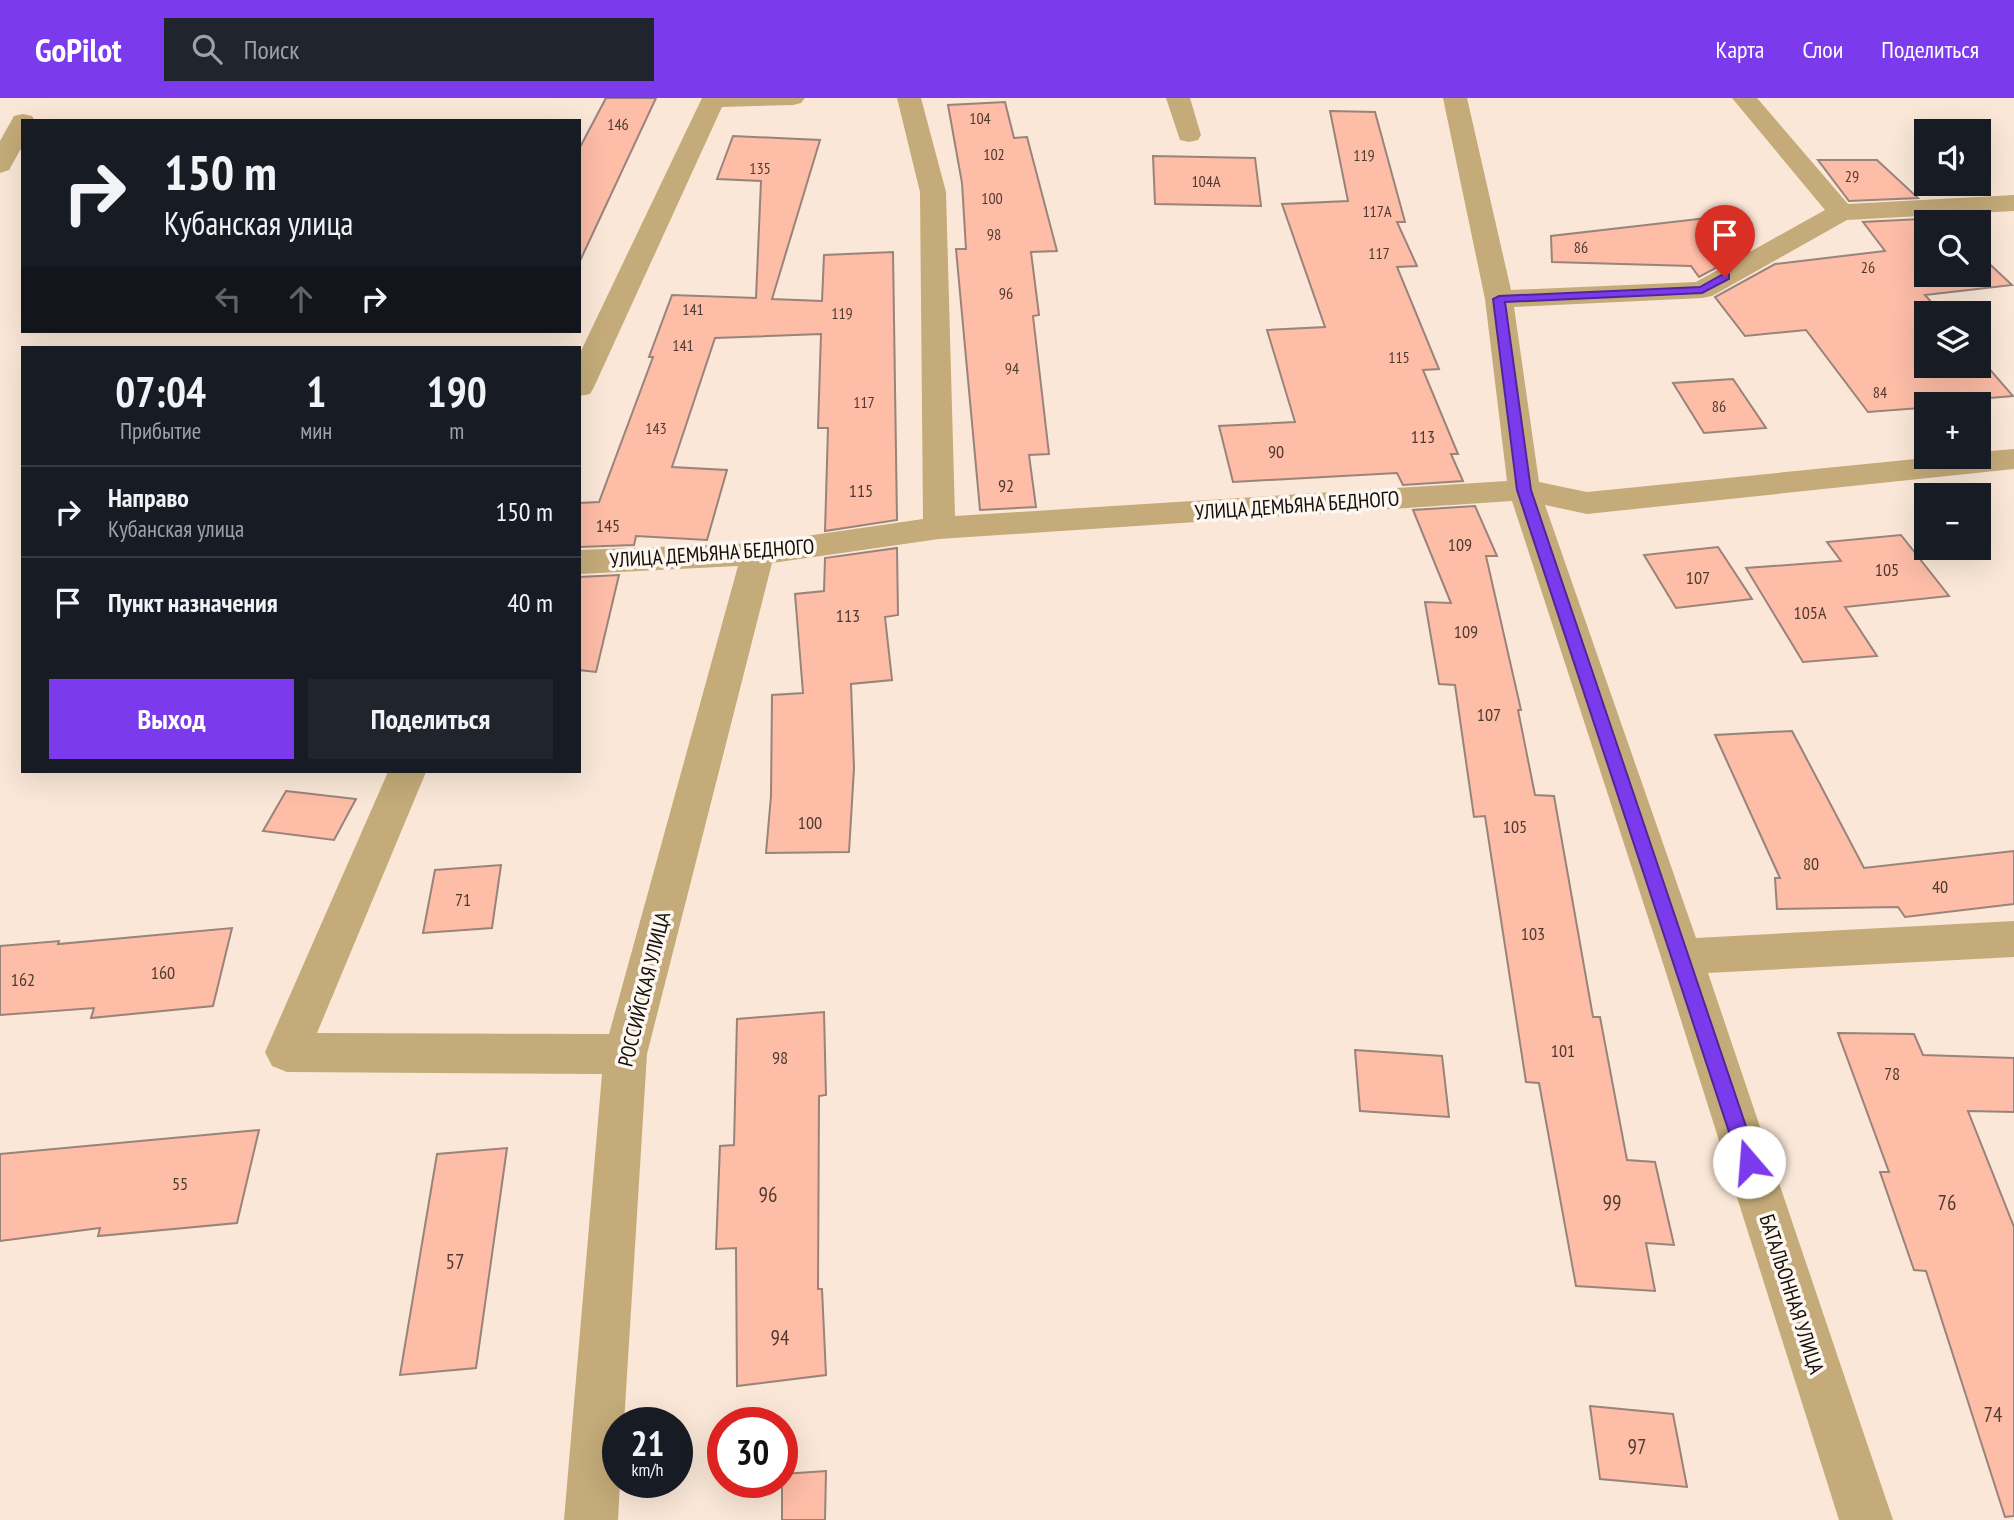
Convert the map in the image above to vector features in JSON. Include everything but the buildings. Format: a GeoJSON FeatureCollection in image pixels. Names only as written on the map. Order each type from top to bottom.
{"type":"FeatureCollection","features":[{"type":"Feature","properties":{"kind":"street"},"geometry":{"type":"LineString","coordinates":[[24,119],[35,98]]}},
{"type":"Feature","properties":{"kind":"street"},"geometry":{"type":"LineString","coordinates":[[581,383],[714,99],[793,98]]}},
{"type":"Feature","properties":{"kind":"street"},"geometry":{"type":"LineString","coordinates":[[909,98],[933,192],[939,528]]}},
{"type":"Feature","properties":{"kind":"street"},"geometry":{"type":"LineString","coordinates":[[1178,98],[1189,135]]}},
{"type":"Feature","properties":{"kind":"street","name":"БАТАЛЬОННАЯ УЛИЦА"},"geometry":{"type":"LineString","coordinates":[[1455,98],[1499,299],[1524,490],[1682,957],[1866,1520]]}},
{"type":"Feature","properties":{"kind":"street"},"geometry":{"type":"LineString","coordinates":[[1744,98],[1841,212]]}},
{"type":"Feature","properties":{"kind":"street"},"geometry":{"type":"LineString","coordinates":[[0,165],[21,125]]}},
{"type":"Feature","properties":{"kind":"street"},"geometry":{"type":"LineString","coordinates":[[1499,299],[1702,290],[1841,212],[2014,202]]}},
{"type":"Feature","properties":{"kind":"street","name":"УЛИЦА ДЕМЬЯНА БЕДНОГО"},"geometry":{"type":"LineString","coordinates":[[581,562],[758,554],[939,528],[1524,490],[1587,503],[2014,459]]}},
{"type":"Feature","properties":{"kind":"street","name":"РОССИЙСКАЯ УЛИЦА"},"geometry":{"type":"LineString","coordinates":[[591,1520],[625,1054],[758,554]]}},
{"type":"Feature","properties":{"kind":"street"},"geometry":{"type":"LineString","coordinates":[[407,773],[287,1052],[625,1054]]}},
{"type":"Feature","properties":{"kind":"street"},"geometry":{"type":"LineString","coordinates":[[1682,957],[2014,939]]}},
{"type":"Feature","properties":{"kind":"route"},"geometry":{"type":"LineString","coordinates":[[1725,277],[1702,290],[1499,299],[1524,490],[1749,1162]]}}]}
